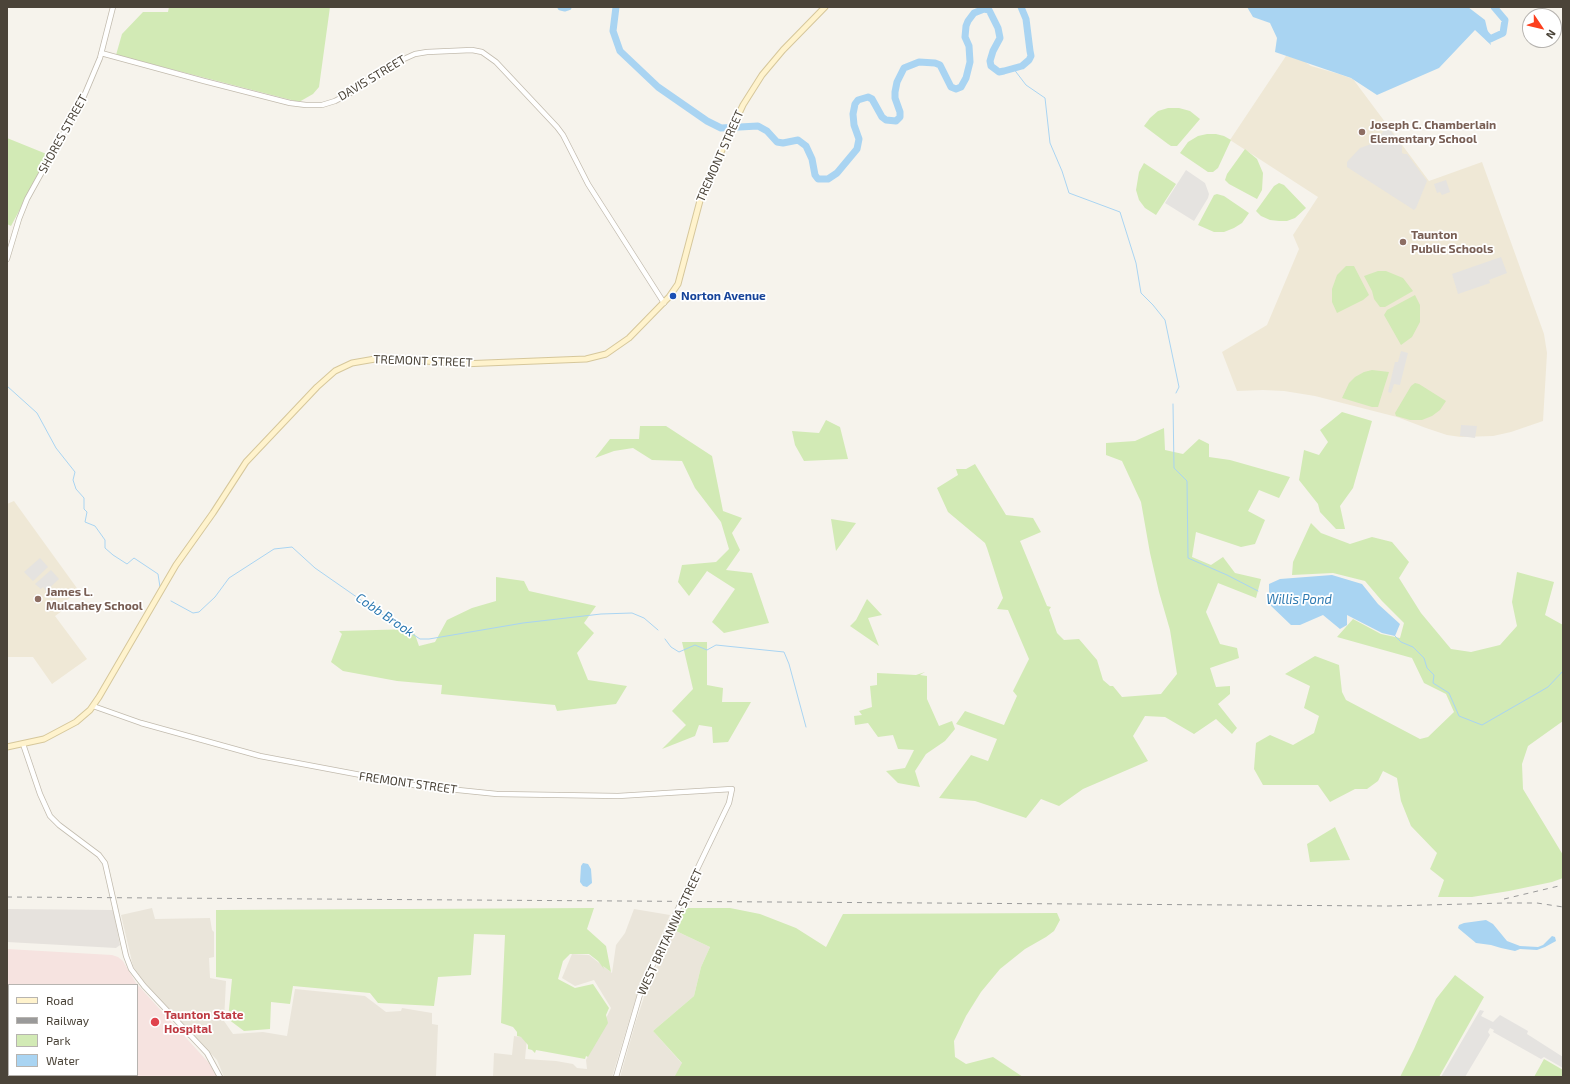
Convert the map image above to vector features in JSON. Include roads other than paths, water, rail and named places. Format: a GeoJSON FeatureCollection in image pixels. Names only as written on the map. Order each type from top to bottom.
{"type":"FeatureCollection","features":[{"type":"Feature","properties":{"kind":"main road","name":"TREMONT STREET"},"geometry":{"type":"LineString","coordinates":[[7,747],[38,742],[56,734],[76,722],[93,706],[176,566],[246,462],[265,440],[331,373],[348,365],[375,359],[402,359],[461,364],[596,358],[610,352],[625,341],[664,303],[675,290],[679,281],[699,201],[736,118],[753,88],[762,75],[788,45],[824,7]]}},
{"type":"Feature","properties":{"kind":"street","name":"SHORES STREET"},"geometry":{"type":"LineString","coordinates":[[7,259],[19,219],[27,200],[79,109],[101,53],[113,7]]}},
{"type":"Feature","properties":{"kind":"street","name":"DAVIS STREET"},"geometry":{"type":"LineString","coordinates":[[101,53],[290,103],[322,105],[335,101],[352,92],[395,63],[415,54],[472,50],[482,52],[496,62],[563,135],[588,184],[664,303]]}},
{"type":"Feature","properties":{"kind":"street","name":"FREMONT STREET"},"geometry":{"type":"LineString","coordinates":[[93,706],[142,723],[260,756],[419,786],[497,794],[618,796],[732,789]]}},
{"type":"Feature","properties":{"kind":"street"},"geometry":{"type":"LineString","coordinates":[[23,744],[48,813],[59,825],[99,855],[105,863],[126,956],[131,969],[140,982],[207,1053],[220,1077]]}},
{"type":"Feature","properties":{"kind":"street","name":"WEST BRITANNIA STREET"},"geometry":{"type":"LineString","coordinates":[[616,1077],[641,991],[676,913],[729,803],[732,789]]}},
{"type":"Feature","properties":{"kind":"water"},"geometry":{"type":"Polygon","coordinates":[[[1247,7],[1468,7],[1485,20],[1491,45],[1475,30],[1439,68],[1377,95],[1351,78],[1275,52],[1277,38],[1270,23],[1253,17],[1247,7]]]}},
{"type":"Feature","properties":{"kind":"water","name":"Willis Pond"},"geometry":{"type":"Polygon","coordinates":[[[1332,575],[1362,584],[1378,604],[1400,624],[1395,636],[1382,633],[1347,615],[1347,625],[1340,629],[1323,615],[1300,625],[1291,625],[1269,604],[1269,584],[1280,579],[1332,575]]]}},
{"type":"Feature","properties":{"kind":"water"},"geometry":{"type":"Polygon","coordinates":[[[583,863],[588,864],[591,869],[592,883],[587,887],[583,886],[580,882],[581,866],[583,863]]]}},
{"type":"Feature","properties":{"kind":"water"},"geometry":{"type":"Polygon","coordinates":[[[1486,920],[1493,924],[1507,941],[1520,946],[1538,947],[1543,945],[1552,936],[1555,937],[1556,941],[1537,950],[1520,949],[1515,951],[1476,943],[1458,928],[1459,925],[1464,923],[1486,920]]]}},
{"type":"Feature","properties":{"kind":"waterway"},"geometry":{"type":"LineString","coordinates":[[561,7],[568,7]]}},
{"type":"Feature","properties":{"kind":"waterway"},"geometry":{"type":"LineString","coordinates":[[616,7],[613,31],[620,51],[658,87],[707,121],[721,128],[758,126],[767,131],[777,142],[783,143],[798,140],[806,146],[812,159],[815,175],[818,179],[828,179],[837,173],[857,149],[859,139],[854,125],[853,114],[855,104],[858,100],[868,97],[872,99],[882,117],[886,120],[896,121],[900,117],[895,92],[897,82],[904,68],[919,62],[935,63],[940,65],[951,87],[956,89],[961,87],[966,78],[970,62],[969,46],[965,37],[966,26],[974,13],[984,9],[989,10],[998,28],[1000,38],[993,51],[990,61],[991,66],[999,72],[1022,66],[1031,56],[1026,19],[1021,7]]}},
{"type":"Feature","properties":{"kind":"waterway"},"geometry":{"type":"LineString","coordinates":[[1484,32],[1490,39],[1503,33],[1505,20],[1494,7]]}},
{"type":"Feature","properties":{"kind":"waterway"},"geometry":{"type":"LineString","coordinates":[[1013,68],[1026,85],[1045,98],[1050,143],[1062,171],[1069,193],[1120,212],[1136,263],[1141,293],[1165,320],[1179,387],[1176,393]]}},
{"type":"Feature","properties":{"kind":"waterway","name":"Cobb Brook"},"geometry":{"type":"LineString","coordinates":[[7,386],[37,413],[56,448],[75,472],[73,480],[76,489],[84,498],[84,509],[87,512],[85,522],[95,526],[105,540],[105,548],[113,555],[127,564],[134,558],[158,574],[160,587]]}},
{"type":"Feature","properties":{"kind":"waterway"},"geometry":{"type":"LineString","coordinates":[[1173,404],[1174,468],[1187,481],[1188,558],[1227,575],[1258,591]]}},
{"type":"Feature","properties":{"kind":"waterway","name":"Cobb Brook"},"geometry":{"type":"LineString","coordinates":[[171,601],[193,613],[199,612],[215,597],[229,578],[274,549],[292,547],[315,568],[420,639],[429,639],[523,623],[601,614],[632,613],[644,618],[658,630]]}},
{"type":"Feature","properties":{"kind":"waterway"},"geometry":{"type":"LineString","coordinates":[[1395,636],[1401,642],[1413,647],[1424,658],[1427,668],[1434,675],[1433,683],[1449,693],[1459,716],[1482,725],[1548,687],[1563,671]]}},
{"type":"Feature","properties":{"kind":"waterway","name":"Cobb Brook"},"geometry":{"type":"LineString","coordinates":[[665,639],[671,647],[679,652],[695,645],[707,650],[716,645],[784,652],[789,664],[806,727]]}},
{"type":"Feature","properties":{"kind":"railway"},"geometry":{"type":"LineString","coordinates":[[1504,899],[1563,885]]}},
{"type":"Feature","properties":{"kind":"railway"},"geometry":{"type":"LineString","coordinates":[[7,897],[1388,906],[1537,903],[1563,907]]}},
{"type":"Feature","properties":{"kind":"place","name":"Joseph C. Chamberlain Elementary School"},"geometry":{"type":"Point","coordinates":[1362,132]}},
{"type":"Feature","properties":{"kind":"place","name":"Taunton Public Schools"},"geometry":{"type":"Point","coordinates":[1403,242]}},
{"type":"Feature","properties":{"kind":"place","name":"Norton Avenue"},"geometry":{"type":"Point","coordinates":[673,296]}},
{"type":"Feature","properties":{"kind":"place","name":"James L. Mulcahey School"},"geometry":{"type":"Point","coordinates":[38,599]}},
{"type":"Feature","properties":{"kind":"place","name":"Taunton State Hospital"},"geometry":{"type":"Point","coordinates":[155,1022]}}]}
